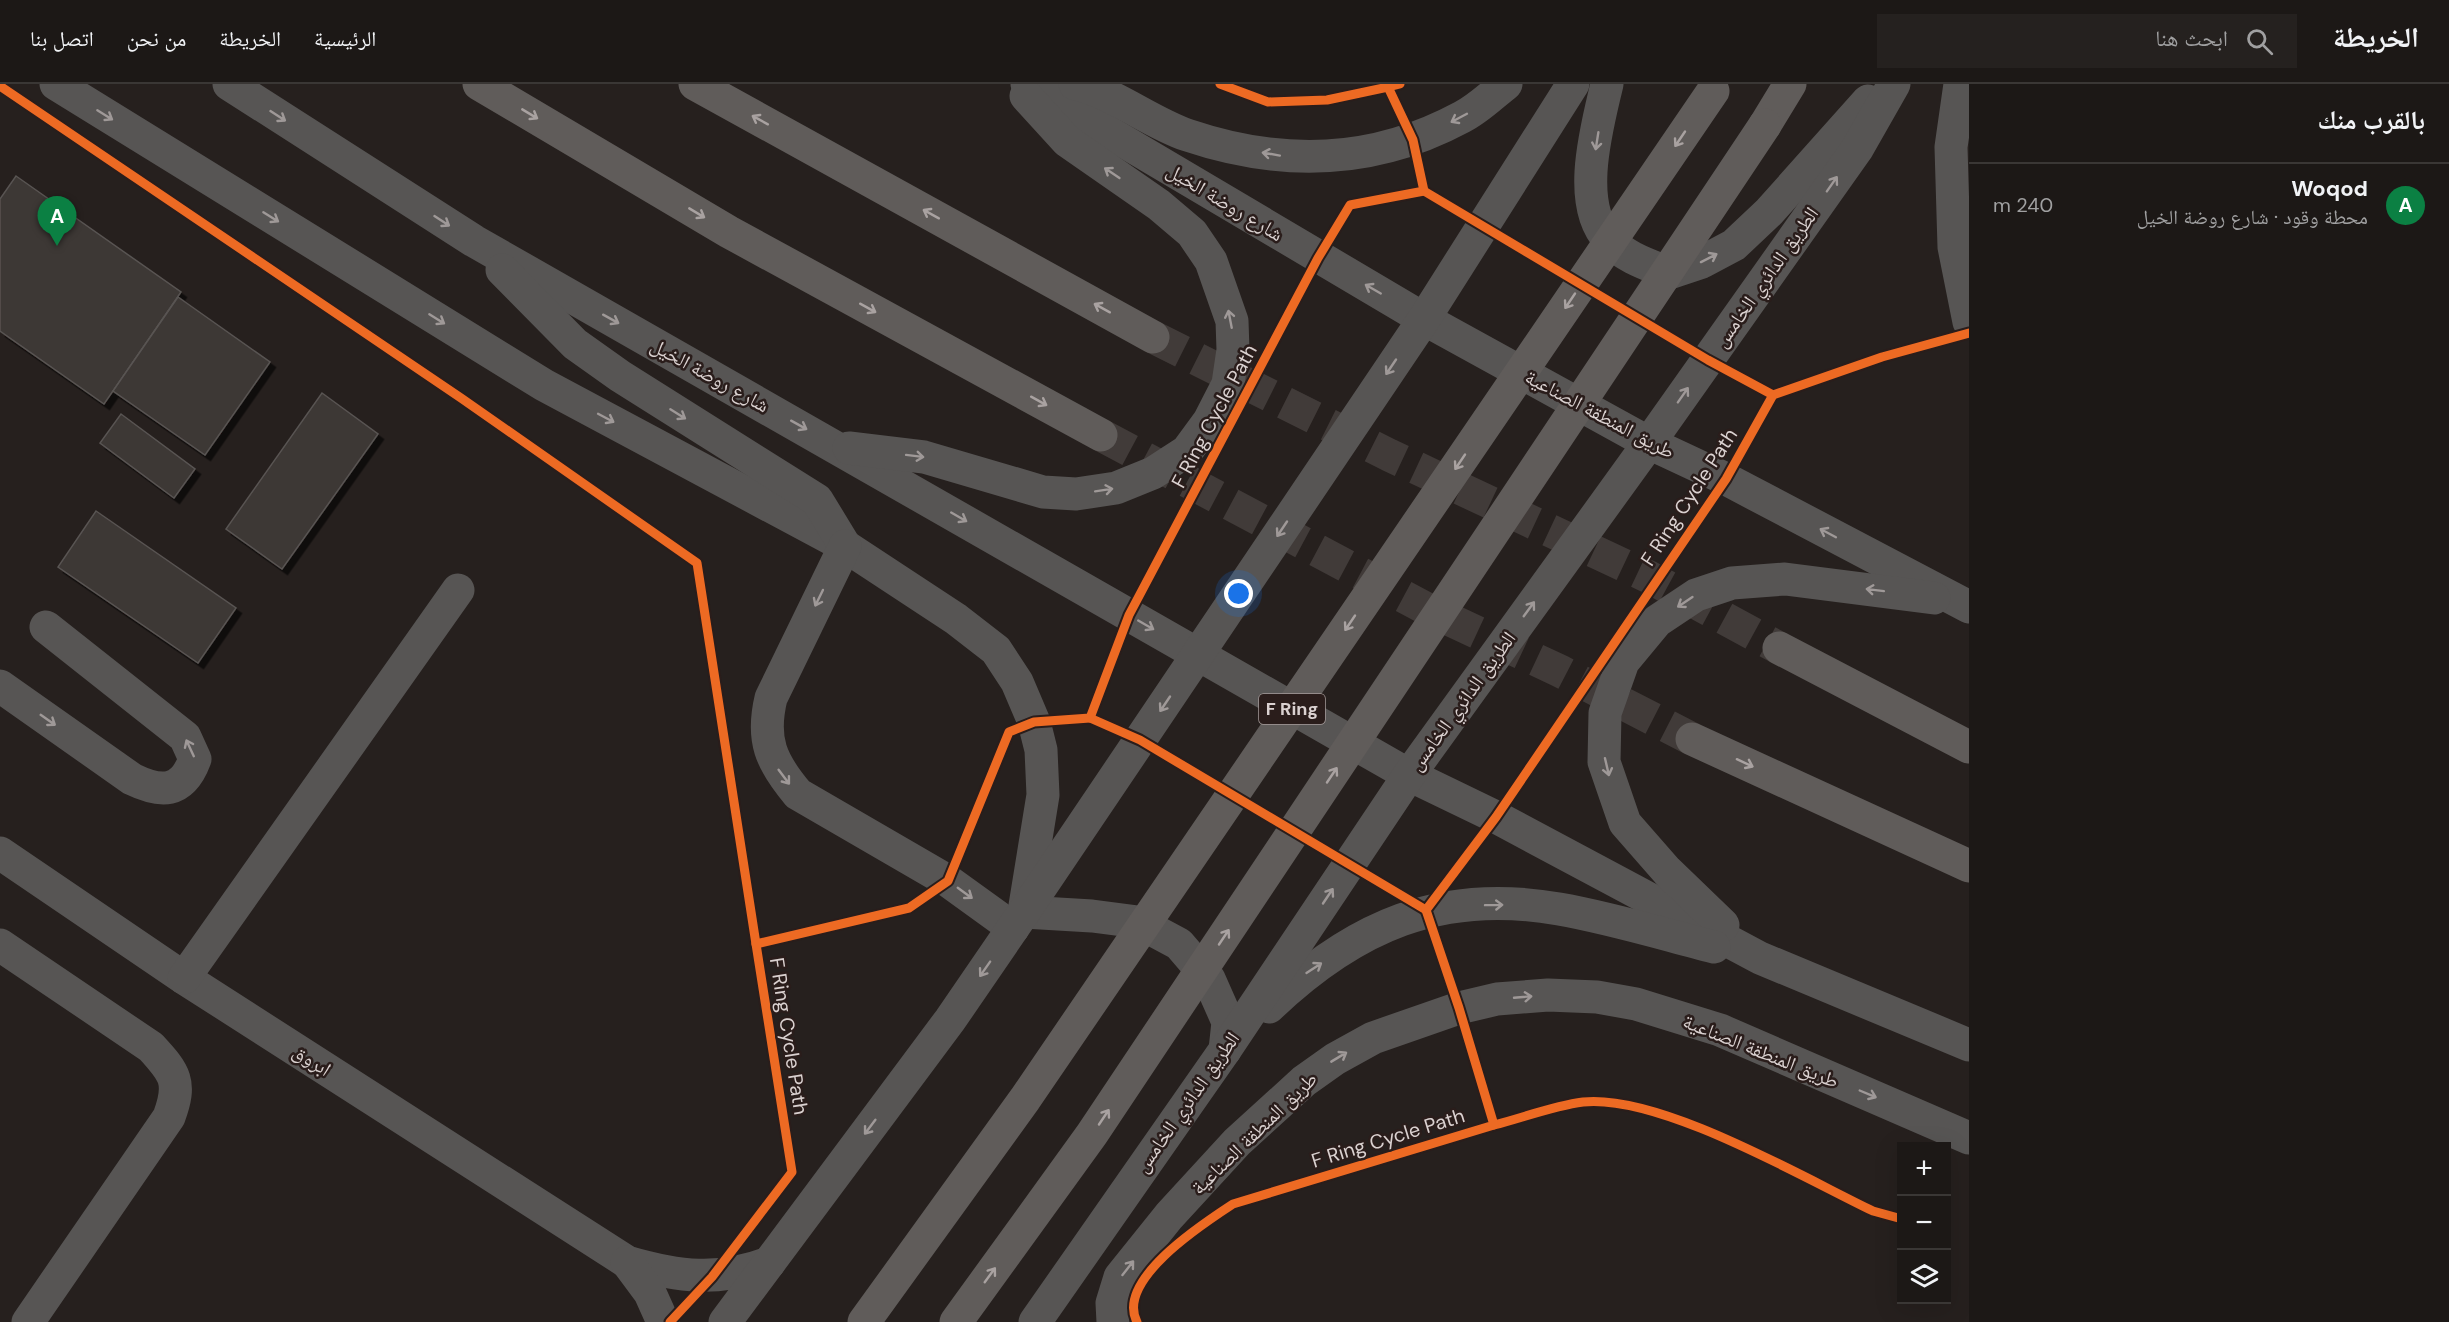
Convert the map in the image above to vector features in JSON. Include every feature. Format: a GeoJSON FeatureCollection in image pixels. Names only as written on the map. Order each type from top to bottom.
{"type":"FeatureCollection","features":[{"type":"Feature","properties":{"kind":"highway"},"geometry":{"type":"LineString","coordinates":[[479,84],[729,232],[1101,435]]}},
{"type":"Feature","properties":{"kind":"highway"},"geometry":{"type":"LineString","coordinates":[[694,84],[1153,337]]}},
{"type":"Feature","properties":{"kind":"highway"},"geometry":{"type":"LineString","coordinates":[[956,1322],[1092,1134],[1765,125],[1790,84]]}},
{"type":"Feature","properties":{"kind":"highway","name":"F Ring"},"geometry":{"type":"LineString","coordinates":[[864,1322],[1025,1099],[1715,88]]}},
{"type":"Feature","properties":{"kind":"highway"},"geometry":{"type":"LineString","coordinates":[[1779,648],[1969,747]]}},
{"type":"Feature","properties":{"kind":"highway"},"geometry":{"type":"LineString","coordinates":[[1692,739],[1969,866]]}},
{"type":"Feature","properties":{"kind":"street"},"geometry":{"type":"LineString","coordinates":[[56,84],[544,385],[845,546],[956,619],[996,651],[1017,682],[1034,722],[1041,750],[1044,795],[1019,920]]}},
{"type":"Feature","properties":{"kind":"street","name":"شارع روضة الخيل"},"geometry":{"type":"LineString","coordinates":[[229,84],[474,241],[836,446],[1197,655]]}},
{"type":"Feature","properties":{"kind":"street"},"geometry":{"type":"LineString","coordinates":[[836,446],[924,457],[1042,492],[1076,494],[1116,488],[1153,473],[1187,451],[1209,421],[1228,384],[1233,350],[1232,321],[1211,261],[1192,233],[1159,205],[1067,141],[1015,84]]}},
{"type":"Feature","properties":{"kind":"street","name":"شارع روضة الخيل"},"geometry":{"type":"LineString","coordinates":[[1027,84],[1424,319]]}},
{"type":"Feature","properties":{"kind":"street"},"geometry":{"type":"LineString","coordinates":[[1075,84],[1187,135],[1275,156],[1322,158],[1358,154],[1413,141],[1464,116],[1506,84]]}},
{"type":"Feature","properties":{"kind":"street"},"geometry":{"type":"LineString","coordinates":[[725,1322],[950,1020],[1019,920],[1424,319],[1574,84]]}},
{"type":"Feature","properties":{"kind":"street"},"geometry":{"type":"LineString","coordinates":[[1607,84],[1590,186],[1594,213],[1608,240],[1633,258],[1669,273],[1702,262],[1734,245],[1769,212],[1884,84]]}},
{"type":"Feature","properties":{"kind":"street","name":"الطريق الدائري الخامس"},"geometry":{"type":"LineString","coordinates":[[1035,1322],[1225,1050],[1409,775],[1649,443],[1857,149],[1894,84]]}},
{"type":"Feature","properties":{"kind":"street"},"geometry":{"type":"LineString","coordinates":[[1960,84],[1951,147],[1954,247],[1969,322]]}},
{"type":"Feature","properties":{"kind":"street"},"geometry":{"type":"LineString","coordinates":[[474,241],[575,344],[665,406],[817,500],[845,546]]}},
{"type":"Feature","properties":{"kind":"street","name":"طريق المنطقة الصناعية"},"geometry":{"type":"LineString","coordinates":[[1424,319],[1649,443],[1726,479],[1961,604]]}},
{"type":"Feature","properties":{"kind":"street"},"geometry":{"type":"LineString","coordinates":[[845,546],[771,698],[766,718],[767,743],[780,773],[798,794],[1019,920],[1092,916],[1138,922],[1179,944],[1209,979],[1228,1022],[1225,1050]]}},
{"type":"Feature","properties":{"kind":"street"},"geometry":{"type":"LineString","coordinates":[[1760,958],[1667,872],[1625,823],[1604,762],[1605,713],[1623,662],[1657,621],[1696,595],[1732,583],[1785,579],[1961,604]]}},
{"type":"Feature","properties":{"kind":"street"},"geometry":{"type":"LineString","coordinates":[[184,978],[458,590]]}},
{"type":"Feature","properties":{"kind":"street"},"geometry":{"type":"LineString","coordinates":[[0,686],[132,779],[157,789],[167,788],[180,784],[190,772],[195,759],[185,737],[46,627]]}},
{"type":"Feature","properties":{"kind":"street"},"geometry":{"type":"LineString","coordinates":[[1197,655],[1409,775],[1496,817],[1760,958],[1969,1045]]}},
{"type":"Feature","properties":{"kind":"street","name":"ابروق"},"geometry":{"type":"LineString","coordinates":[[0,853],[184,978],[627,1262],[669,1274],[712,1276],[744,1272],[769,1263]]}},
{"type":"Feature","properties":{"kind":"street"},"geometry":{"type":"LineString","coordinates":[[1225,1050],[1303,975],[1368,932],[1425,910],[1495,904],[1558,909],[1760,958]]}},
{"type":"Feature","properties":{"kind":"street"},"geometry":{"type":"LineString","coordinates":[[0,945],[151,1047],[171,1069],[177,1087],[169,1117],[28,1322]]}},
{"type":"Feature","properties":{"kind":"street","name":"طريق المنطقة الصناعية"},"geometry":{"type":"LineString","coordinates":[[1113,1322],[1112,1302],[1120,1277],[1169,1216],[1237,1142],[1304,1081],[1335,1059],[1373,1038],[1459,1008],[1497,999],[1548,995],[1597,997],[1635,1004],[1720,1030],[1969,1138]]}},
{"type":"Feature","properties":{"kind":"street","name":"ابروق"},"geometry":{"type":"LineString","coordinates":[[627,1262],[650,1293],[663,1322]]}},
{"type":"Feature","properties":{"kind":"building"},"geometry":{"type":"Polygon","coordinates":[[[16,176],[181,292],[104,404],[0,331],[0,199],[16,176]]]}},
{"type":"Feature","properties":{"kind":"building"},"geometry":{"type":"Polygon","coordinates":[[[178,297],[270,362],[205,455],[113,391],[178,297]]]}},
{"type":"Feature","properties":{"kind":"building"},"geometry":{"type":"Polygon","coordinates":[[[322,393],[378,434],[282,569],[226,529],[322,393]]]}},
{"type":"Feature","properties":{"kind":"building"},"geometry":{"type":"Polygon","coordinates":[[[121,414],[195,469],[174,498],[100,443],[121,414]]]}},
{"type":"Feature","properties":{"kind":"building"},"geometry":{"type":"Polygon","coordinates":[[[96,511],[236,608],[198,663],[58,567],[96,511]]]}},
{"type":"Feature","properties":{"kind":"tunnel"},"geometry":{"type":"LineString","coordinates":[[1153,337],[1389,455],[1649,577],[1779,648]]}},
{"type":"Feature","properties":{"kind":"tunnel"},"geometry":{"type":"LineString","coordinates":[[1101,435],[1429,610],[1560,671],[1692,739]]}},
{"type":"Feature","properties":{"kind":"cycle path"},"geometry":{"type":"LineString","coordinates":[[1220,84],[1268,102],[1327,100],[1388,87]]}},
{"type":"Feature","properties":{"kind":"cycle path","name":"F Ring Cycle Path"},"geometry":{"type":"LineString","coordinates":[[670,1322],[712,1277],[792,1172],[756,944],[909,908],[948,881],[1009,732],[1034,722],[1090,718],[1129,615],[1318,258],[1350,205],[1424,191],[1413,140],[1388,87],[1400,84]]}},
{"type":"Feature","properties":{"kind":"cycle path"},"geometry":{"type":"LineString","coordinates":[[0,86],[461,398],[697,563],[756,944]]}},
{"type":"Feature","properties":{"kind":"cycle path"},"geometry":{"type":"LineString","coordinates":[[1424,191],[1708,360],[1773,395]]}},
{"type":"Feature","properties":{"kind":"cycle path","name":"F Ring Cycle Path"},"geometry":{"type":"LineString","coordinates":[[1137,1322],[1134,1306],[1139,1289],[1150,1271],[1184,1239],[1233,1204],[1494,1125],[1459,1008],[1426,910],[1496,817],[1726,479],[1773,395],[1882,357],[1969,333]]}},
{"type":"Feature","properties":{"kind":"cycle path"},"geometry":{"type":"LineString","coordinates":[[1090,718],[1140,740],[1426,910]]}},
{"type":"Feature","properties":{"kind":"cycle path"},"geometry":{"type":"LineString","coordinates":[[1494,1125],[1583,1102],[1615,1103],[1651,1111],[1730,1141],[1873,1211],[1897,1218]]}},
{"type":"Feature","properties":{"kind":"place","name":"Woqod"},"geometry":{"type":"Point","coordinates":[57,246]}}]}
